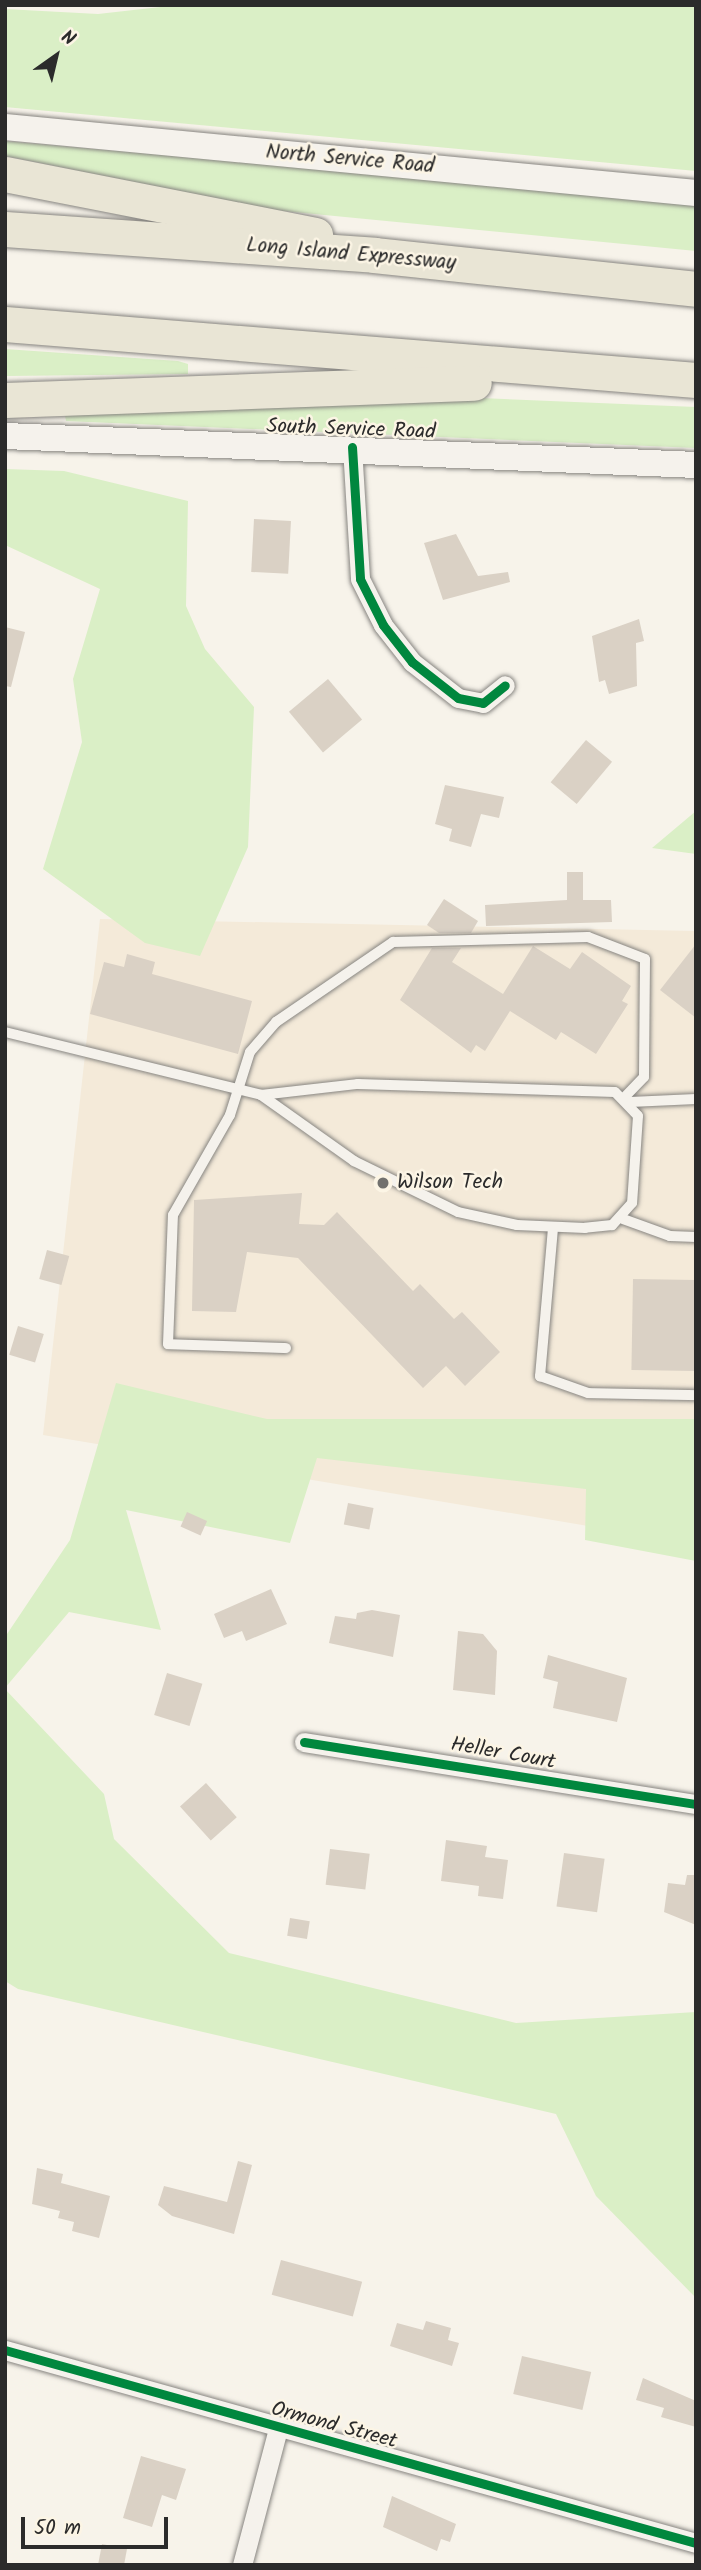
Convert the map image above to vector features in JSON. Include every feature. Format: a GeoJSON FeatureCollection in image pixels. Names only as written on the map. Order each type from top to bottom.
{"type":"FeatureCollection","features":[{"type":"Feature","properties":{"kind":"highway"},"geometry":{"type":"LineString","coordinates":[[5,174],[293,227],[374,255]]}},
{"type":"Feature","properties":{"kind":"highway","name":"Long Island Expressway"},"geometry":{"type":"LineString","coordinates":[[5,229],[374,255],[696,289]]}},
{"type":"Feature","properties":{"kind":"highway"},"geometry":{"type":"LineString","coordinates":[[5,324],[696,380]]}},
{"type":"Feature","properties":{"kind":"highway"},"geometry":{"type":"LineString","coordinates":[[5,400],[404,382],[696,389]]}},
{"type":"Feature","properties":{"kind":"main road","name":"North Service Road"},"geometry":{"type":"LineString","coordinates":[[5,127],[696,193]]}},
{"type":"Feature","properties":{"kind":"main road","name":"South Service Road"},"geometry":{"type":"LineString","coordinates":[[5,436],[352,447],[696,465]]}},
{"type":"Feature","properties":{"kind":"street"},"geometry":{"type":"LineString","coordinates":[[352,447],[360,579],[383,625],[412,662],[458,698],[483,703],[505,685]]}},
{"type":"Feature","properties":{"kind":"street","name":"Heller Court"},"geometry":{"type":"LineString","coordinates":[[304,1742],[696,1804]]}},
{"type":"Feature","properties":{"kind":"street","name":"Ormond Street"},"geometry":{"type":"LineString","coordinates":[[5,2350],[278,2429],[696,2543]]}},
{"type":"Feature","properties":{"kind":"street"},"geometry":{"type":"LineString","coordinates":[[242,2565],[278,2429]]}},
{"type":"Feature","properties":{"kind":"lane"},"geometry":{"type":"LineString","coordinates":[[286,1348],[168,1344],[173,1215],[230,1115],[250,1052],[276,1022],[393,942],[588,937],[645,959],[644,1077],[627,1100]]}},
{"type":"Feature","properties":{"kind":"lane"},"geometry":{"type":"LineString","coordinates":[[5,1032],[261,1095],[358,1084],[597,1088],[627,1100],[696,1099]]}},
{"type":"Feature","properties":{"kind":"lane"},"geometry":{"type":"LineString","coordinates":[[261,1095],[354,1161],[422,1199],[506,1223],[553,1228],[623,1219],[670,1236],[696,1237]]}},
{"type":"Feature","properties":{"kind":"lane"},"geometry":{"type":"LineString","coordinates":[[623,1219],[635,1184],[638,1116],[627,1100]]}},
{"type":"Feature","properties":{"kind":"lane"},"geometry":{"type":"LineString","coordinates":[[553,1228],[540,1376],[588,1393],[696,1395]]}},
{"type":"Feature","properties":{"kind":"shaded area","name":"Wilson Tech"},"geometry":{"type":"Polygon","coordinates":[[[100,919],[696,931],[696,1544],[43,1435],[100,919]]]}},
{"type":"Feature","properties":{"kind":"green space"},"geometry":{"type":"Polygon","coordinates":[[[178,5],[696,6],[696,171],[5,107],[5,9],[98,14],[178,5]]]}},
{"type":"Feature","properties":{"kind":"green space"},"geometry":{"type":"Polygon","coordinates":[[[5,141],[696,202],[696,251],[273,210],[5,156],[5,141]]]}},
{"type":"Feature","properties":{"kind":"green space"},"geometry":{"type":"Polygon","coordinates":[[[5,349],[178,361],[188,364],[188,374],[5,376],[5,349]]]}},
{"type":"Feature","properties":{"kind":"green space"},"geometry":{"type":"Polygon","coordinates":[[[409,395],[696,407],[696,448],[66,421],[64,410],[409,395]]]}},
{"type":"Feature","properties":{"kind":"green space"},"geometry":{"type":"Polygon","coordinates":[[[5,469],[64,471],[188,501],[186,606],[205,649],[254,707],[248,847],[200,956],[145,943],[43,869],[82,742],[73,679],[100,589],[5,545],[5,469]]]}},
{"type":"Feature","properties":{"kind":"green space"},"geometry":{"type":"Polygon","coordinates":[[[696,811],[696,854],[652,848],[696,811]]]}},
{"type":"Feature","properties":{"kind":"green space"},"geometry":{"type":"Polygon","coordinates":[[[116,1383],[267,1419],[696,1419],[696,1561],[585,1540],[586,1489],[317,1458],[290,1543],[126,1510],[161,1630],[69,1612],[5,1688],[5,1637],[70,1540],[116,1383]]]}},
{"type":"Feature","properties":{"kind":"green space"},"geometry":{"type":"Polygon","coordinates":[[[5,1689],[104,1794],[114,1839],[229,1953],[516,2023],[696,2012],[696,2298],[596,2196],[556,2114],[18,1989],[5,1981],[5,1689]]]}},
{"type":"Feature","properties":{"kind":"building"},"geometry":{"type":"Polygon","coordinates":[[[254,519],[291,521],[288,574],[251,572],[254,519]]]}},
{"type":"Feature","properties":{"kind":"building"},"geometry":{"type":"Polygon","coordinates":[[[456,534],[478,576],[508,572],[510,582],[443,600],[424,543],[456,534]]]}},
{"type":"Feature","properties":{"kind":"building"},"geometry":{"type":"Polygon","coordinates":[[[639,619],[644,641],[636,643],[637,686],[609,694],[605,680],[599,682],[592,636],[639,619]]]}},
{"type":"Feature","properties":{"kind":"building"},"geometry":{"type":"Polygon","coordinates":[[[5,627],[25,632],[11,687],[5,686],[5,627]]]}},
{"type":"Feature","properties":{"kind":"building"},"geometry":{"type":"Polygon","coordinates":[[[328,679],[362,720],[323,752],[289,712],[328,679]]]}},
{"type":"Feature","properties":{"kind":"building"},"geometry":{"type":"Polygon","coordinates":[[[586,740],[612,762],[577,804],[551,782],[586,740]]]}},
{"type":"Feature","properties":{"kind":"building"},"geometry":{"type":"Polygon","coordinates":[[[445,785],[504,797],[499,818],[481,814],[471,847],[449,841],[452,829],[435,824],[445,785]]]}},
{"type":"Feature","properties":{"kind":"building"},"geometry":{"type":"Polygon","coordinates":[[[567,872],[583,872],[583,900],[611,900],[612,922],[486,926],[485,905],[567,900],[567,872]]]}},
{"type":"Feature","properties":{"kind":"building"},"geometry":{"type":"Polygon","coordinates":[[[444,899],[478,921],[471,933],[439,933],[427,925],[444,899]]]}},
{"type":"Feature","properties":{"kind":"building"},"geometry":{"type":"Polygon","coordinates":[[[696,944],[696,1018],[660,990],[696,944]]]}},
{"type":"Feature","properties":{"kind":"building"},"geometry":{"type":"Polygon","coordinates":[[[533,946],[570,969],[582,952],[631,986],[622,1001],[628,1004],[596,1054],[561,1032],[556,1040],[510,1011],[485,1051],[476,1045],[471,1053],[400,1000],[432,948],[461,948],[452,962],[503,994],[533,946]]]}},
{"type":"Feature","properties":{"kind":"building"},"geometry":{"type":"Polygon","coordinates":[[[127,954],[155,962],[152,974],[252,1001],[238,1054],[90,1014],[104,962],[124,967],[127,954]]]}},
{"type":"Feature","properties":{"kind":"building"},"geometry":{"type":"Polygon","coordinates":[[[302,1193],[299,1224],[324,1225],[337,1212],[413,1291],[420,1284],[454,1319],[462,1312],[500,1352],[465,1386],[446,1366],[423,1388],[298,1258],[247,1252],[236,1312],[192,1311],[194,1200],[302,1193]]]}},
{"type":"Feature","properties":{"kind":"building"},"geometry":{"type":"Polygon","coordinates":[[[47,1250],[69,1256],[61,1285],[39,1279],[47,1250]]]}},
{"type":"Feature","properties":{"kind":"building"},"geometry":{"type":"Polygon","coordinates":[[[633,1279],[696,1280],[694,1371],[631,1370],[633,1279]]]}},
{"type":"Feature","properties":{"kind":"building"},"geometry":{"type":"Polygon","coordinates":[[[18,1326],[44,1334],[35,1363],[9,1355],[18,1326]]]}},
{"type":"Feature","properties":{"kind":"building"},"geometry":{"type":"Polygon","coordinates":[[[348,1503],[374,1508],[369,1530],[344,1525],[348,1503]]]}},
{"type":"Feature","properties":{"kind":"building"},"geometry":{"type":"Polygon","coordinates":[[[187,1512],[207,1521],[201,1536],[180,1527],[187,1512]]]}},
{"type":"Feature","properties":{"kind":"building"},"geometry":{"type":"Polygon","coordinates":[[[271,1589],[287,1624],[246,1641],[242,1631],[224,1638],[214,1614],[271,1589]]]}},
{"type":"Feature","properties":{"kind":"building"},"geometry":{"type":"Polygon","coordinates":[[[372,1610],[400,1615],[393,1657],[329,1643],[335,1616],[356,1619],[357,1613],[372,1610]]]}},
{"type":"Feature","properties":{"kind":"building"},"geometry":{"type":"Polygon","coordinates":[[[458,1631],[483,1634],[497,1651],[495,1695],[453,1690],[458,1631]]]}},
{"type":"Feature","properties":{"kind":"building"},"geometry":{"type":"Polygon","coordinates":[[[548,1655],[627,1678],[617,1722],[553,1708],[558,1682],[543,1678],[548,1655]]]}},
{"type":"Feature","properties":{"kind":"building"},"geometry":{"type":"Polygon","coordinates":[[[167,1673],[202,1684],[190,1726],[154,1715],[167,1673]]]}},
{"type":"Feature","properties":{"kind":"building"},"geometry":{"type":"Polygon","coordinates":[[[206,1783],[237,1817],[211,1841],[180,1806],[206,1783]]]}},
{"type":"Feature","properties":{"kind":"building"},"geometry":{"type":"Polygon","coordinates":[[[446,1840],[487,1846],[485,1857],[508,1860],[503,1899],[478,1896],[479,1886],[441,1881],[446,1840]]]}},
{"type":"Feature","properties":{"kind":"building"},"geometry":{"type":"Polygon","coordinates":[[[330,1849],[370,1854],[365,1890],[326,1885],[330,1849]]]}},
{"type":"Feature","properties":{"kind":"building"},"geometry":{"type":"Polygon","coordinates":[[[564,1853],[605,1859],[597,1912],[556,1906],[564,1853]]]}},
{"type":"Feature","properties":{"kind":"building"},"geometry":{"type":"Polygon","coordinates":[[[687,1875],[696,1875],[696,1925],[664,1912],[668,1883],[685,1885],[687,1875]]]}},
{"type":"Feature","properties":{"kind":"building"},"geometry":{"type":"Polygon","coordinates":[[[290,1918],[310,1921],[307,1939],[287,1936],[290,1918]]]}},
{"type":"Feature","properties":{"kind":"building"},"geometry":{"type":"Polygon","coordinates":[[[238,2161],[252,2165],[234,2234],[172,2216],[158,2205],[164,2186],[227,2202],[238,2161]]]}},
{"type":"Feature","properties":{"kind":"building"},"geometry":{"type":"Polygon","coordinates":[[[37,2168],[63,2174],[61,2183],[110,2196],[99,2238],[72,2231],[74,2222],[58,2218],[60,2211],[32,2204],[37,2168]]]}},
{"type":"Feature","properties":{"kind":"building"},"geometry":{"type":"Polygon","coordinates":[[[281,2260],[362,2282],[353,2317],[272,2295],[281,2260]]]}},
{"type":"Feature","properties":{"kind":"building"},"geometry":{"type":"Polygon","coordinates":[[[426,2321],[451,2328],[448,2340],[459,2343],[452,2366],[390,2346],[397,2323],[423,2330],[426,2321]]]}},
{"type":"Feature","properties":{"kind":"building"},"geometry":{"type":"Polygon","coordinates":[[[522,2356],[591,2372],[582,2410],[513,2394],[522,2356]]]}},
{"type":"Feature","properties":{"kind":"building"},"geometry":{"type":"Polygon","coordinates":[[[643,2378],[696,2401],[696,2427],[661,2417],[664,2408],[636,2400],[643,2378]]]}},
{"type":"Feature","properties":{"kind":"building"},"geometry":{"type":"Polygon","coordinates":[[[141,2456],[186,2469],[176,2500],[162,2495],[152,2527],[123,2518],[141,2456]]]}},
{"type":"Feature","properties":{"kind":"building"},"geometry":{"type":"Polygon","coordinates":[[[392,2496],[456,2524],[450,2542],[441,2539],[437,2551],[383,2527],[392,2496]]]}},
{"type":"Feature","properties":{"kind":"building"},"geometry":{"type":"Polygon","coordinates":[[[102,2544],[127,2549],[124,2565],[98,2565],[102,2544]]]}},
{"type":"Feature","properties":{"kind":"cycle path"},"geometry":{"type":"LineString","coordinates":[[352,447],[360,579],[383,625],[412,662],[458,698],[483,703],[505,685]]}},
{"type":"Feature","properties":{"kind":"cycle path"},"geometry":{"type":"LineString","coordinates":[[304,1742],[696,1804]]}},
{"type":"Feature","properties":{"kind":"cycle path"},"geometry":{"type":"LineString","coordinates":[[5,2350],[696,2543]]}},
{"type":"Feature","properties":{"kind":"place","name":"Wilson Tech"},"geometry":{"type":"Point","coordinates":[383,1183]}}]}
